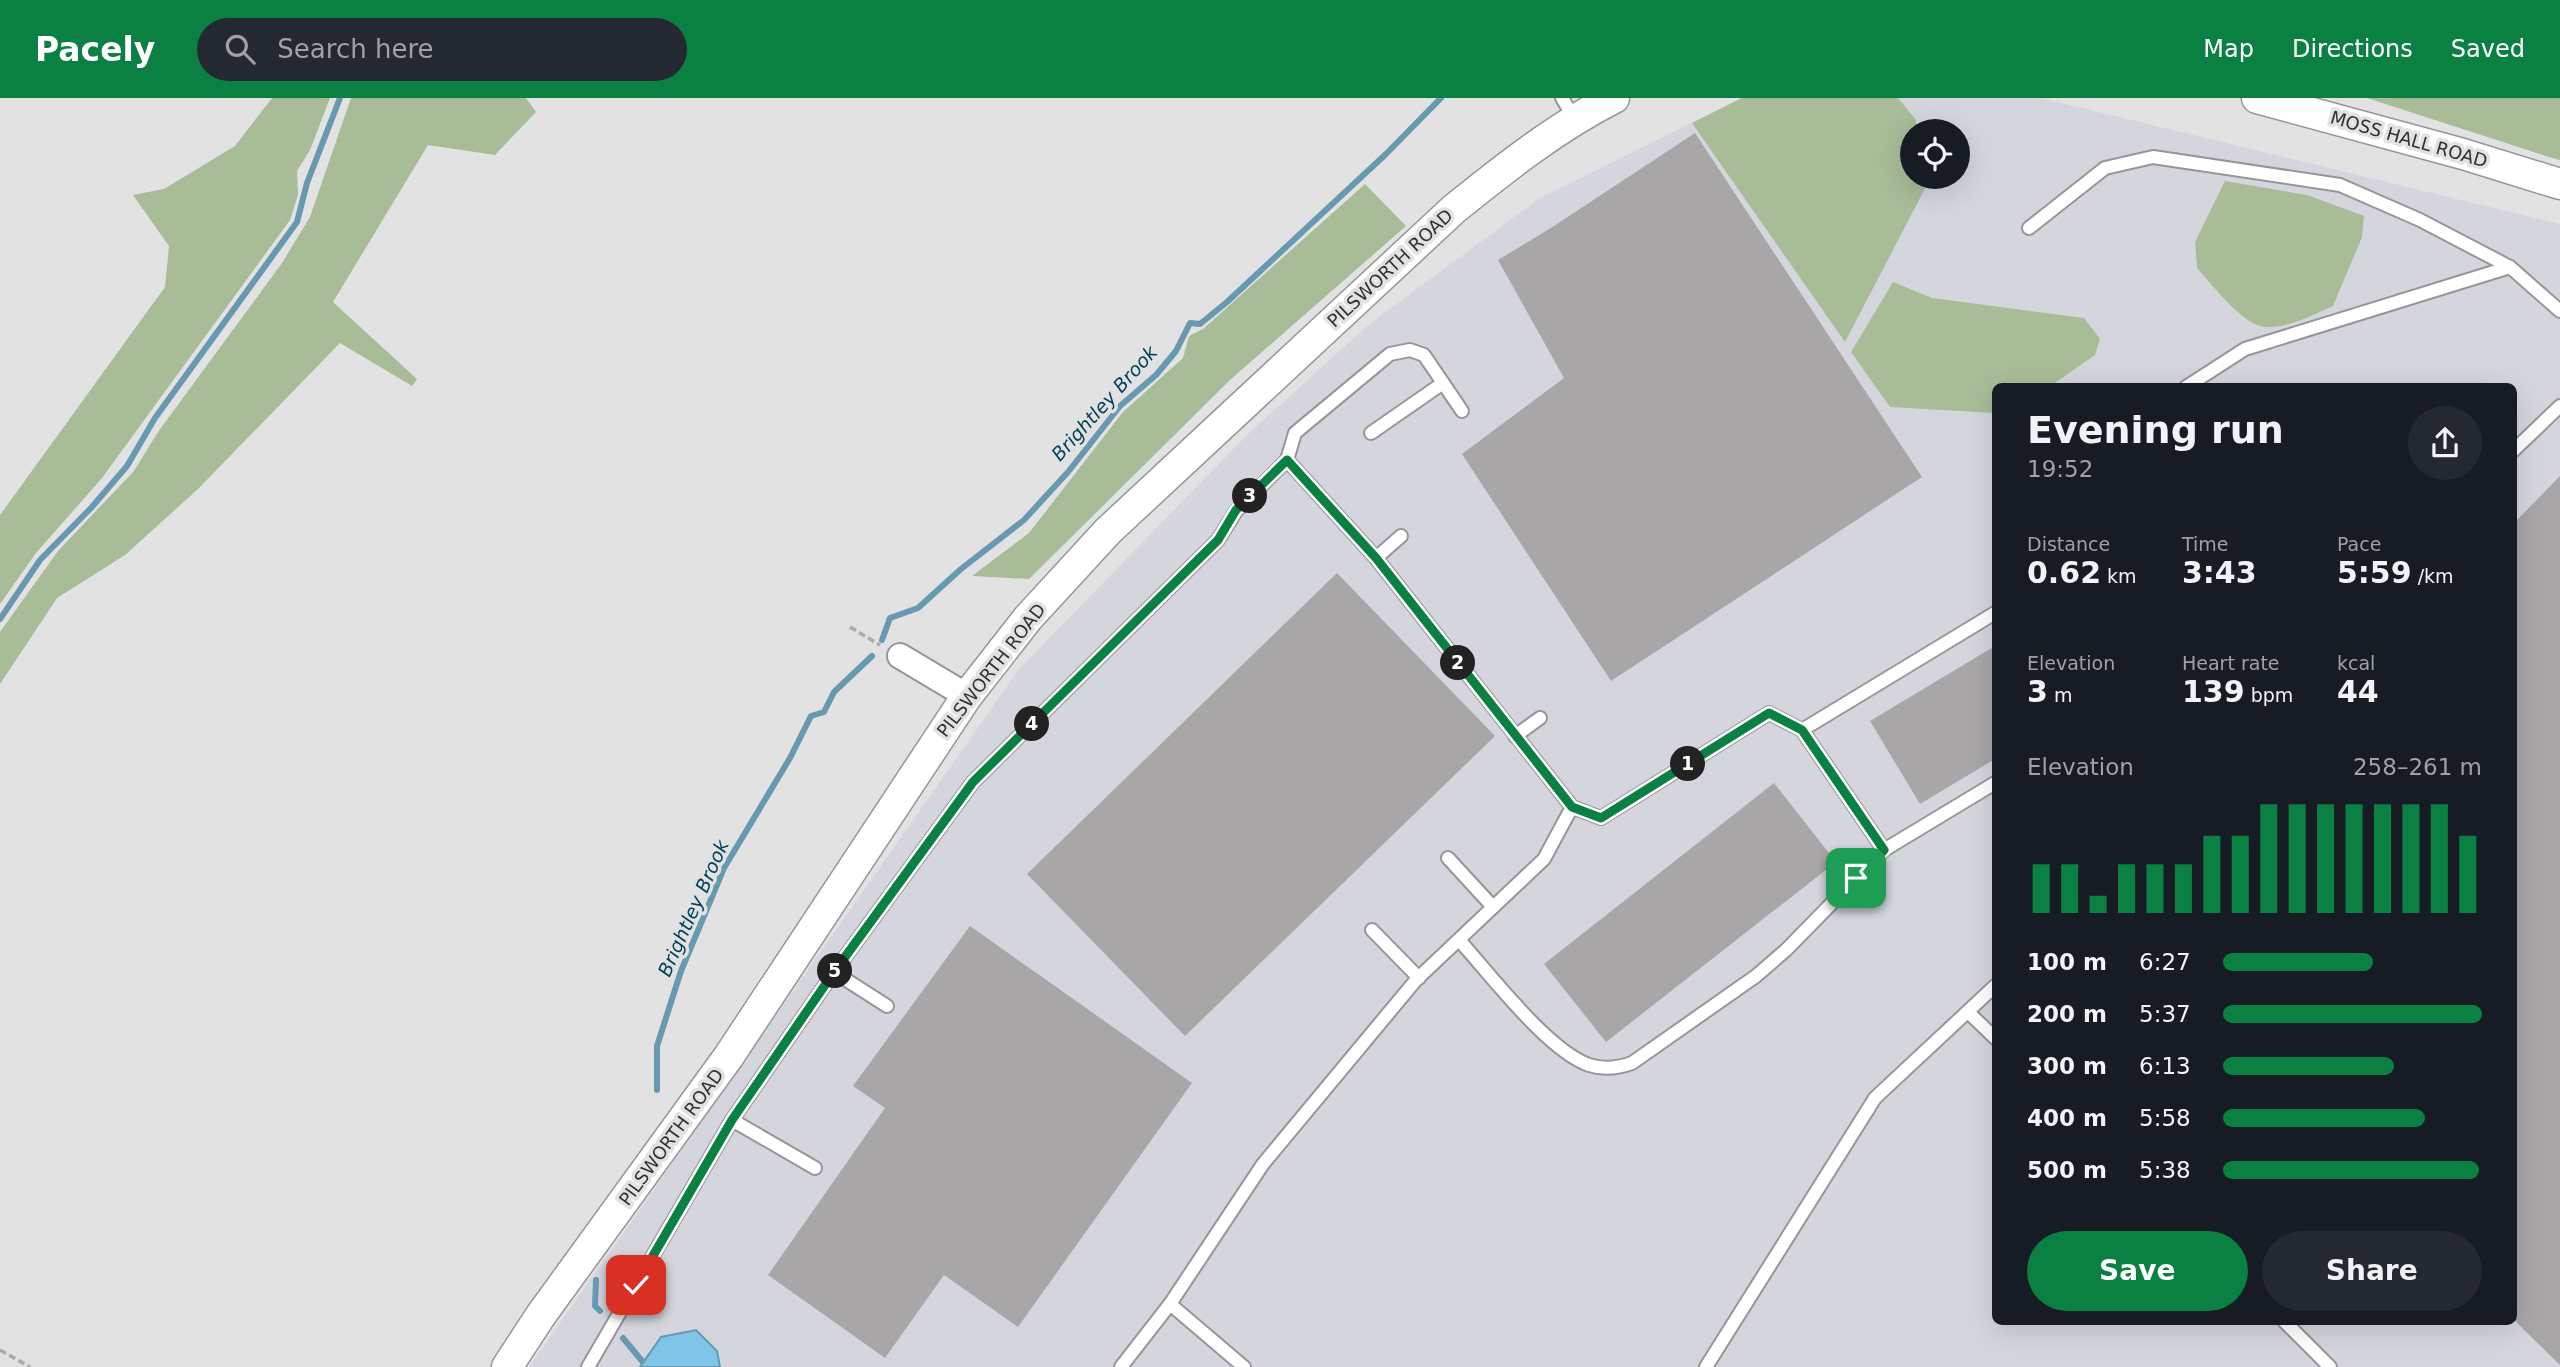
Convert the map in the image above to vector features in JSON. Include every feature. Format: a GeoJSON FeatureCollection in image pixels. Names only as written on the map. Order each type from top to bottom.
{"type":"FeatureCollection","features":[{"type":"Feature","properties":{"kind":"street","name":"PILSWORTH ROAD"},"geometry":{"type":"LineString","coordinates":[[507,1367],[541,1315],[729,1056],[967,696],[1028,618],[1108,531],[1454,209],[1506,166],[1568,108],[1614,98]]}},
{"type":"Feature","properties":{"kind":"street","name":"MOSS HALL ROAD"},"geometry":{"type":"LineString","coordinates":[[2257,98],[2463,154],[2560,184]]}},
{"type":"Feature","properties":{"kind":"street"},"geometry":{"type":"LineString","coordinates":[[900,656],[967,696]]}},
{"type":"Feature","properties":{"kind":"lane"},"geometry":{"type":"LineString","coordinates":[[2029,228],[2105,168],[2153,157],[2340,185],[2420,220],[2510,267],[2560,311]]}},
{"type":"Feature","properties":{"kind":"lane"},"geometry":{"type":"LineString","coordinates":[[2192,383],[2245,349],[2510,267]]}},
{"type":"Feature","properties":{"kind":"lane"},"geometry":{"type":"LineString","coordinates":[[588,1367],[732,1120],[834,972],[973,782],[1218,540],[1236,510],[1287,460],[1295,433],[1391,354],[1410,350],[1424,355],[1462,411]]}},
{"type":"Feature","properties":{"kind":"lane"},"geometry":{"type":"LineString","coordinates":[[1371,433],[1443,383]]}},
{"type":"Feature","properties":{"kind":"lane"},"geometry":{"type":"LineString","coordinates":[[2517,447],[2560,406]]}},
{"type":"Feature","properties":{"kind":"lane"},"geometry":{"type":"LineString","coordinates":[[1287,460],[1376,558],[1572,807],[1601,818],[1769,713],[1802,730],[1884,850]]}},
{"type":"Feature","properties":{"kind":"lane"},"geometry":{"type":"LineString","coordinates":[[1376,558],[1401,536]]}},
{"type":"Feature","properties":{"kind":"lane"},"geometry":{"type":"LineString","coordinates":[[1802,730],[1992,615]]}},
{"type":"Feature","properties":{"kind":"lane"},"geometry":{"type":"LineString","coordinates":[[1515,736],[1540,718]]}},
{"type":"Feature","properties":{"kind":"lane"},"geometry":{"type":"LineString","coordinates":[[1459,940],[1554,1043],[1590,1065],[1621,1067],[1632,1063],[1756,976],[1786,950],[1884,850],[1992,785]]}},
{"type":"Feature","properties":{"kind":"lane"},"geometry":{"type":"LineString","coordinates":[[1121,1367],[1170,1304],[1263,1164],[1419,978],[1544,859],[1572,807]]}},
{"type":"Feature","properties":{"kind":"lane"},"geometry":{"type":"LineString","coordinates":[[1448,858],[1493,907]]}},
{"type":"Feature","properties":{"kind":"lane"},"geometry":{"type":"LineString","coordinates":[[1372,930],[1419,978]]}},
{"type":"Feature","properties":{"kind":"lane"},"geometry":{"type":"LineString","coordinates":[[834,972],[887,1006]]}},
{"type":"Feature","properties":{"kind":"lane"},"geometry":{"type":"LineString","coordinates":[[1706,1367],[1875,1098],[1992,989]]}},
{"type":"Feature","properties":{"kind":"lane"},"geometry":{"type":"LineString","coordinates":[[1968,1012],[1992,1035]]}},
{"type":"Feature","properties":{"kind":"lane"},"geometry":{"type":"LineString","coordinates":[[732,1120],[815,1168]]}},
{"type":"Feature","properties":{"kind":"lane"},"geometry":{"type":"LineString","coordinates":[[1170,1304],[1244,1367]]}},
{"type":"Feature","properties":{"kind":"lane"},"geometry":{"type":"LineString","coordinates":[[2288,1325],[2330,1367]]}},
{"type":"Feature","properties":{"kind":"path"},"geometry":{"type":"LineString","coordinates":[[850,627],[900,656]]}},
{"type":"Feature","properties":{"kind":"path"},"geometry":{"type":"LineString","coordinates":[[0,1350],[30,1367]]}},
{"type":"Feature","properties":{"kind":"shaded area"},"geometry":{"type":"Polygon","coordinates":[[[1741,98],[2041,98],[2560,224],[2560,1367],[529,1367],[1020,668],[1248,434],[1366,327],[1538,199],[1741,98]]]}},
{"type":"Feature","properties":{"kind":"green space"},"geometry":{"type":"Polygon","coordinates":[[[272,98],[330,98],[310,150],[297,171],[298,195],[290,220],[102,478],[36,553],[0,604],[0,515],[165,287],[169,246],[133,195],[164,189],[235,146],[272,98]]]}},
{"type":"Feature","properties":{"kind":"green space"},"geometry":{"type":"Polygon","coordinates":[[[351,98],[526,98],[536,112],[495,155],[428,145],[333,302],[417,379],[412,386],[340,343],[198,489],[125,555],[57,598],[0,684],[0,632],[58,551],[134,471],[158,432],[282,263],[310,217],[351,98]]]}},
{"type":"Feature","properties":{"kind":"green space"},"geometry":{"type":"Polygon","coordinates":[[[1742,98],[1898,98],[1915,119],[1900,119],[1900,189],[1925,189],[1845,342],[1692,123],[1742,98]]]}},
{"type":"Feature","properties":{"kind":"green space"},"geometry":{"type":"Polygon","coordinates":[[[2367,98],[2560,98],[2560,160],[2549,157],[2367,98]]]}},
{"type":"Feature","properties":{"kind":"green space"},"geometry":{"type":"Polygon","coordinates":[[[2225,181],[2307,195],[2364,216],[2362,237],[2333,306],[2301,320],[2275,327],[2257,325],[2238,313],[2197,268],[2195,242],[2225,181]]]}},
{"type":"Feature","properties":{"kind":"green space"},"geometry":{"type":"Polygon","coordinates":[[[1365,184],[1406,226],[1231,379],[1029,579],[972,576],[1029,533],[1123,412],[1183,358],[1189,336],[1203,329],[1365,184]]]}},
{"type":"Feature","properties":{"kind":"green space"},"geometry":{"type":"Polygon","coordinates":[[[1893,282],[1932,298],[2084,318],[2100,339],[2095,355],[2055,383],[1992,383],[1992,413],[1890,407],[1851,352],[1893,282]]]}},
{"type":"Feature","properties":{"kind":"water"},"geometry":{"type":"Polygon","coordinates":[[[696,1330],[717,1351],[720,1367],[640,1367],[661,1337],[696,1330]]]}},
{"type":"Feature","properties":{"kind":"building"},"geometry":{"type":"Polygon","coordinates":[[[1695,133],[1922,477],[1611,681],[1462,454],[1564,378],[1498,260],[1695,133]]]}},
{"type":"Feature","properties":{"kind":"building"},"geometry":{"type":"Polygon","coordinates":[[[2560,476],[2560,1365],[2517,1323],[2517,520],[2560,476]]]}},
{"type":"Feature","properties":{"kind":"building"},"geometry":{"type":"Polygon","coordinates":[[[1337,573],[1495,736],[1185,1036],[1027,874],[1337,573]]]}},
{"type":"Feature","properties":{"kind":"building"},"geometry":{"type":"Polygon","coordinates":[[[1992,648],[1992,761],[1920,804],[1870,721],[1992,648]]]}},
{"type":"Feature","properties":{"kind":"building"},"geometry":{"type":"Polygon","coordinates":[[[1774,783],[1836,862],[1606,1042],[1544,964],[1774,783]]]}},
{"type":"Feature","properties":{"kind":"building"},"geometry":{"type":"Polygon","coordinates":[[[970,926],[1192,1083],[1018,1327],[944,1275],[885,1358],[768,1275],[885,1108],[853,1086],[970,926]]]}},
{"type":"Feature","properties":{"kind":"waterway"},"geometry":{"type":"LineString","coordinates":[[0,619],[40,560],[91,508],[127,466],[155,418],[297,222],[307,183],[340,98]]}},
{"type":"Feature","properties":{"kind":"waterway","name":"Brightley Brook"},"geometry":{"type":"LineString","coordinates":[[882,640],[890,618],[918,608],[961,569],[1024,520],[1068,472],[1120,406],[1156,375],[1176,351],[1190,323],[1200,324],[1227,302],[1386,154],[1441,98]]}},
{"type":"Feature","properties":{"kind":"waterway","name":"Brightley Brook"},"geometry":{"type":"LineString","coordinates":[[657,1090],[657,1046],[681,971],[724,868],[790,758],[811,716],[824,712],[834,692],[872,656]]}},
{"type":"Feature","properties":{"kind":"waterway","name":"Brightley Brook"},"geometry":{"type":"LineString","coordinates":[[596,1280],[595,1306],[600,1311]]}},
{"type":"Feature","properties":{"kind":"waterway","name":"Brightley Brook"},"geometry":{"type":"LineString","coordinates":[[623,1338],[642,1361]]}},
{"type":"Feature","properties":{"kind":"route"},"geometry":{"type":"LineString","coordinates":[[636,1285],[732,1120],[834,972],[973,782],[1218,540],[1236,510],[1287,460],[1376,558],[1572,807],[1601,818],[1769,713],[1802,730],[1884,850],[1856,878]]}}]}
